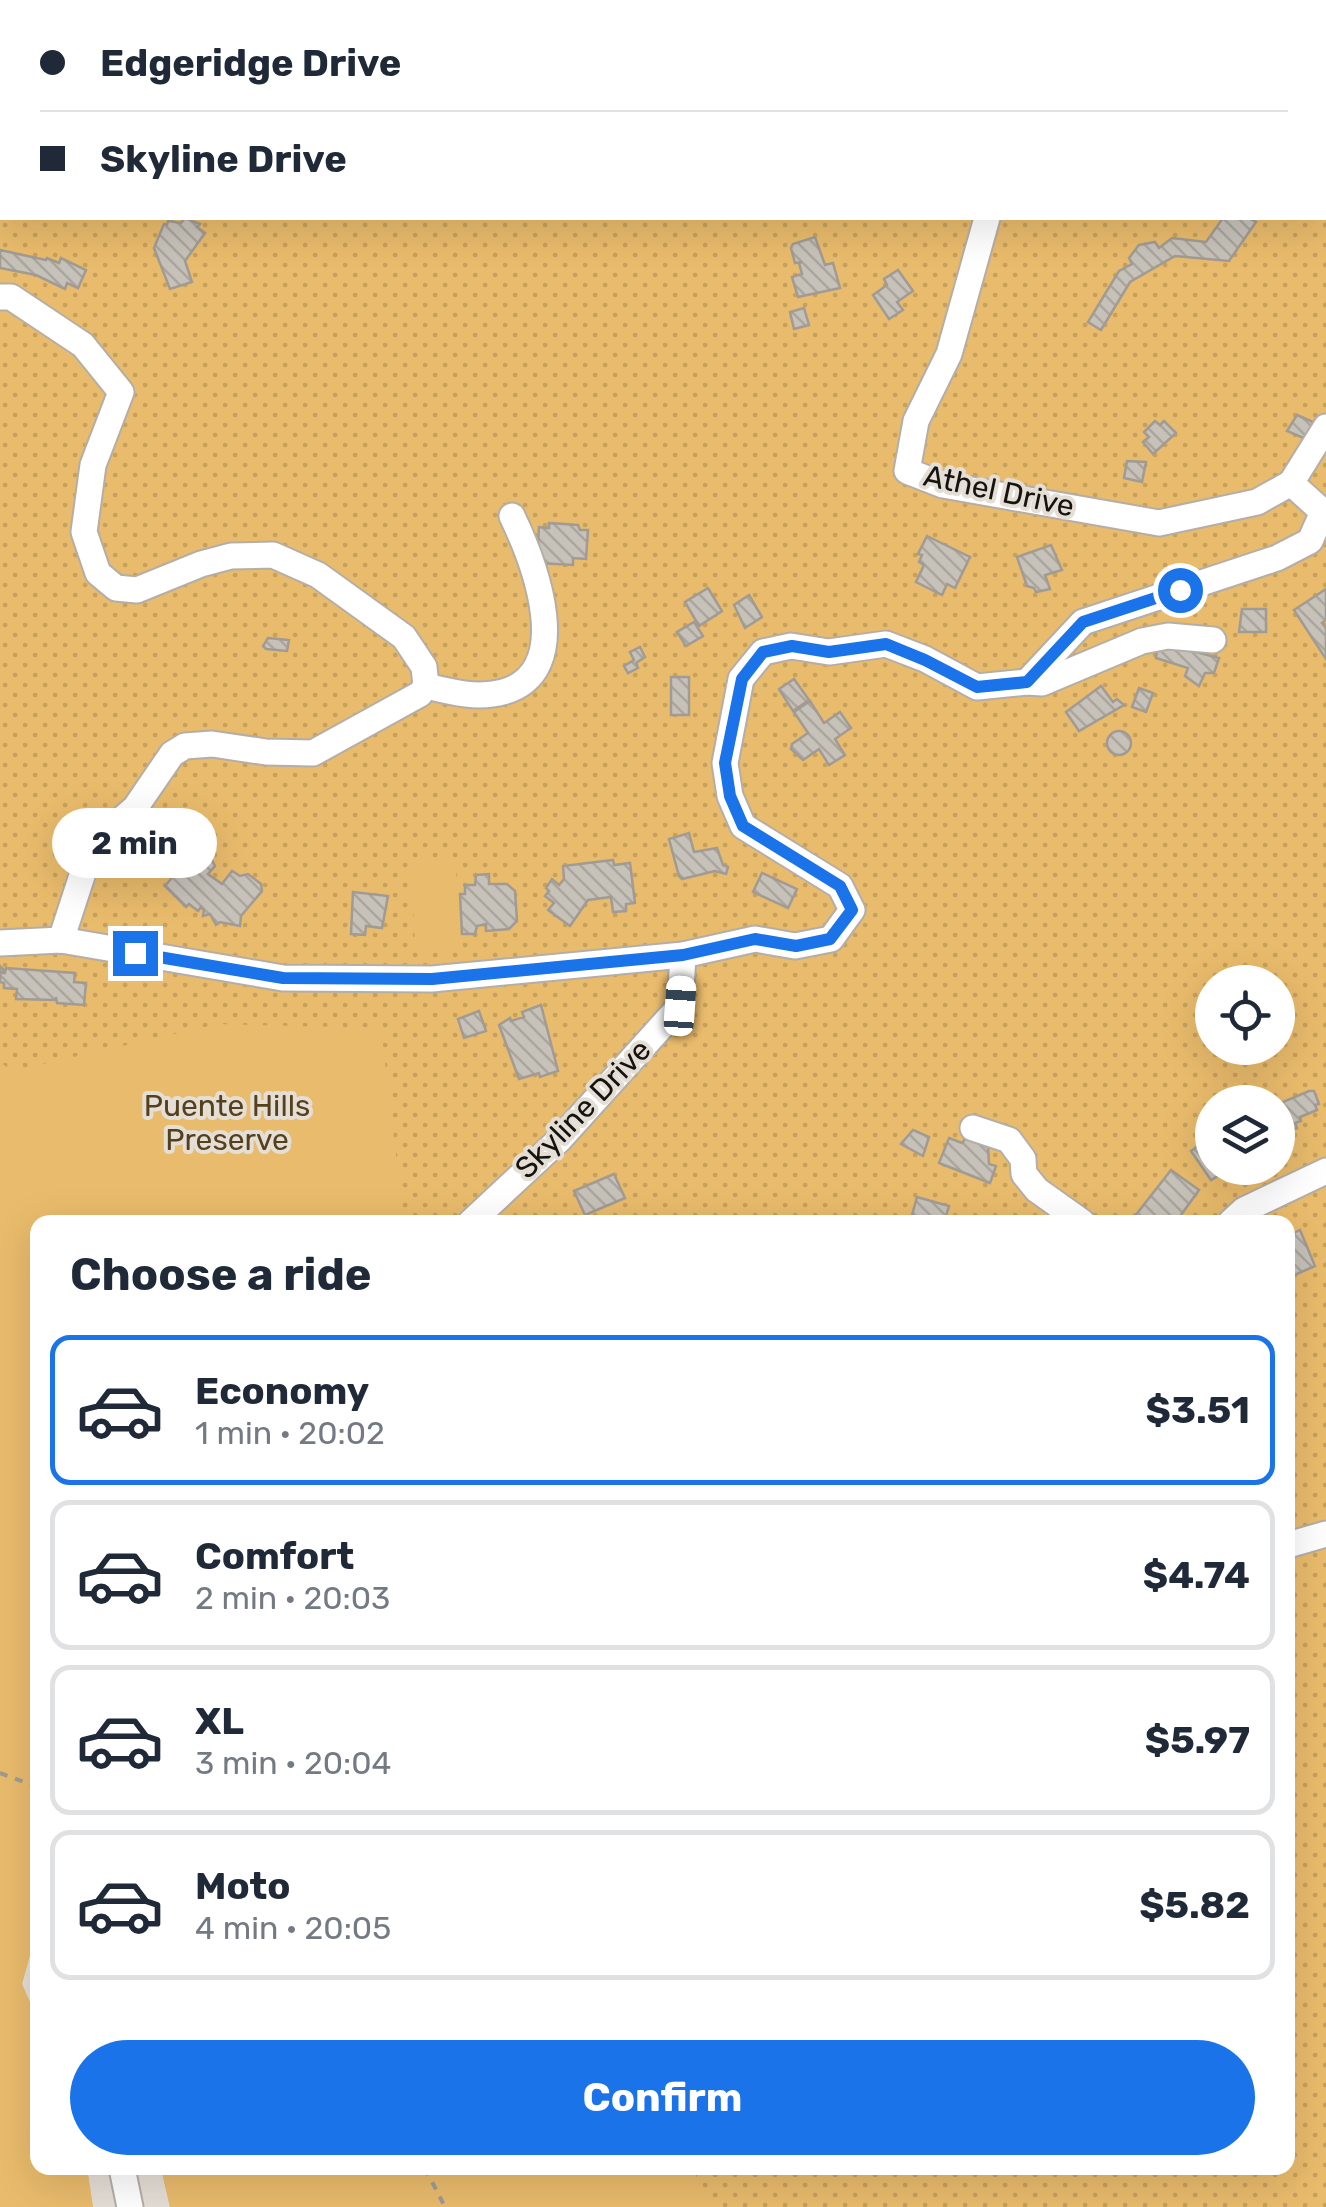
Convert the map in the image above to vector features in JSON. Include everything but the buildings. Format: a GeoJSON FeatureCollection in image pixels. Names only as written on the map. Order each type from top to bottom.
{"type":"FeatureCollection","features":[{"type":"Feature","properties":{"kind":"street"},"geometry":{"type":"LineString","coordinates":[[967,220],[976,256]]}},
{"type":"Feature","properties":{"kind":"street","name":"Athel Drive"},"geometry":{"type":"LineString","coordinates":[[986,220],[949,354],[916,421],[906,470],[943,485],[1159,523],[1257,502],[1291,483]]}},
{"type":"Feature","properties":{"kind":"street"},"geometry":{"type":"LineString","coordinates":[[0,297],[11,297],[83,345],[121,392],[94,465],[84,532],[98,573],[116,588],[137,590],[231,556],[273,555],[318,575],[404,637],[424,666],[426,686],[420,694],[313,753],[266,752],[212,744],[185,746],[172,754],[135,808],[92,846],[61,940]]}},
{"type":"Feature","properties":{"kind":"street"},"geometry":{"type":"LineString","coordinates":[[1027,682],[1083,622],[1276,558],[1310,540],[1323,512],[1291,483],[1326,427]]}},
{"type":"Feature","properties":{"kind":"street"},"geometry":{"type":"LineString","coordinates":[[426,686],[460,694],[501,693],[522,684],[536,669],[544,650],[543,607],[530,553],[512,516]]}},
{"type":"Feature","properties":{"kind":"street"},"geometry":{"type":"LineString","coordinates":[[0,943],[61,940],[283,978],[432,979],[683,955],[755,939],[796,946],[830,939],[852,910],[840,886],[743,826],[730,796],[725,763],[742,679],[763,652],[792,646],[829,652],[886,644],[977,687],[1042,683],[1142,641],[1168,636],[1213,640]]}},
{"type":"Feature","properties":{"kind":"street","name":"Skyline Drive"},"geometry":{"type":"LineString","coordinates":[[479,1215],[560,1139],[680,1006],[683,955]]}},
{"type":"Feature","properties":{"kind":"street"},"geometry":{"type":"LineString","coordinates":[[973,1128],[1008,1140],[1023,1159],[1024,1174],[1037,1190],[1072,1215]]}},
{"type":"Feature","properties":{"kind":"street"},"geometry":{"type":"LineString","coordinates":[[1238,1215],[1326,1171]]}},
{"type":"Feature","properties":{"kind":"street"},"geometry":{"type":"LineString","coordinates":[[1295,1543],[1326,1534]]}},
{"type":"Feature","properties":{"kind":"street"},"geometry":{"type":"LineString","coordinates":[[123,2175],[130,2207]]}},
{"type":"Feature","properties":{"kind":"path"},"geometry":{"type":"LineString","coordinates":[[0,1773],[30,1784]]}},
{"type":"Feature","properties":{"kind":"path"},"geometry":{"type":"LineString","coordinates":[[429,2175],[445,2207]]}},
{"type":"Feature","properties":{"kind":"green space"},"geometry":{"type":"Polygon","coordinates":[[[0,220],[1326,220],[1326,2207],[170,2207],[163,2175],[1295,2175],[1295,1215],[30,1215],[30,1954],[22,1984],[30,2003],[30,2175],[88,2175],[93,2207],[0,2207],[0,220]]]}},
{"type":"Feature","properties":{"kind":"green space"},"geometry":{"type":"Polygon","coordinates":[[[448,859],[456,868],[460,944],[454,951],[422,952],[415,944],[411,869],[420,860],[448,859]]]}},
{"type":"Feature","properties":{"kind":"green space","name":"Puente Hills Preserve"},"geometry":{"type":"Polygon","coordinates":[[[218,1024],[381,1028],[403,1215],[30,1215],[30,1954],[22,1984],[30,2003],[30,2175],[88,2175],[93,2207],[0,2207],[0,1062],[12,1071],[218,1024]]]}},
{"type":"Feature","properties":{"kind":"green space"},"geometry":{"type":"Polygon","coordinates":[[[163,2175],[695,2175],[711,2207],[170,2207],[163,2175]]]}},
{"type":"Feature","properties":{"kind":"route"},"geometry":{"type":"LineString","coordinates":[[135,953],[283,978],[432,979],[683,955],[755,939],[796,946],[830,939],[852,910],[840,886],[743,826],[730,796],[725,763],[742,679],[763,652],[792,646],[829,652],[886,644],[977,687],[1027,682],[1083,622],[1180,590]]}}]}
